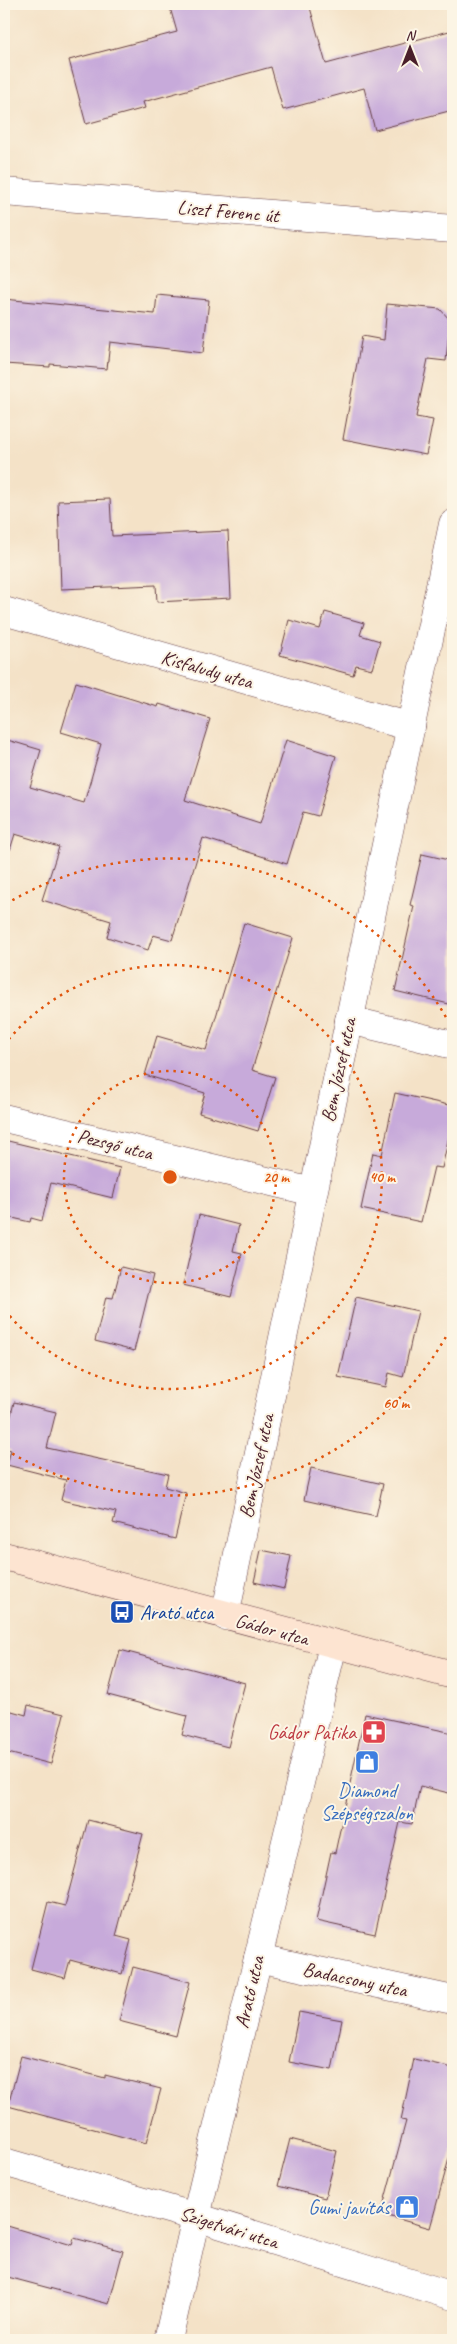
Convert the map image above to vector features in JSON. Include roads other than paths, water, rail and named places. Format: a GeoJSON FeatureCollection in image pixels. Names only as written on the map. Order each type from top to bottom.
{"type":"FeatureCollection","features":[{"type":"Feature","properties":{"kind":"street","name":"Liszt Ferenc út"},"geometry":{"type":"LineString","coordinates":[[4,192],[453,229]]}},
{"type":"Feature","properties":{"kind":"street","name":"Bem József utca"},"geometry":{"type":"LineString","coordinates":[[225,1616],[348,1020],[411,727],[441,639],[453,524]]}},
{"type":"Feature","properties":{"kind":"street","name":"Kisfaludy utca"},"geometry":{"type":"LineString","coordinates":[[4,611],[411,727]]}},
{"type":"Feature","properties":{"kind":"street"},"geometry":{"type":"LineString","coordinates":[[348,1020],[453,1045]]}},
{"type":"Feature","properties":{"kind":"street","name":"Pezsgő utca"},"geometry":{"type":"LineString","coordinates":[[4,1118],[313,1192]]}},
{"type":"Feature","properties":{"kind":"street","name":"Gádor utca"},"geometry":{"type":"LineString","coordinates":[[4,1556],[333,1645],[453,1675]]}},
{"type":"Feature","properties":{"kind":"street","name":"Arató utca"},"geometry":{"type":"LineString","coordinates":[[168,2340],[333,1645]]}},
{"type":"Feature","properties":{"kind":"street","name":"Badacsony utca"},"geometry":{"type":"LineString","coordinates":[[258,1958],[453,2000]]}},
{"type":"Feature","properties":{"kind":"street","name":"Szigetvári utca"},"geometry":{"type":"LineString","coordinates":[[4,2162],[196,2216],[453,2296]]}},
{"type":"Feature","properties":{"kind":"place","name":"Arató utca"},"geometry":{"type":"Point","coordinates":[122,1612]}},
{"type":"Feature","properties":{"kind":"place","name":"Gádor Patika"},"geometry":{"type":"Point","coordinates":[374,1732]}},
{"type":"Feature","properties":{"kind":"place","name":"Diamond Szépségszalon"},"geometry":{"type":"Point","coordinates":[367,1762]}},
{"type":"Feature","properties":{"kind":"place","name":"Gumi javítás"},"geometry":{"type":"Point","coordinates":[407,2207]}}]}
